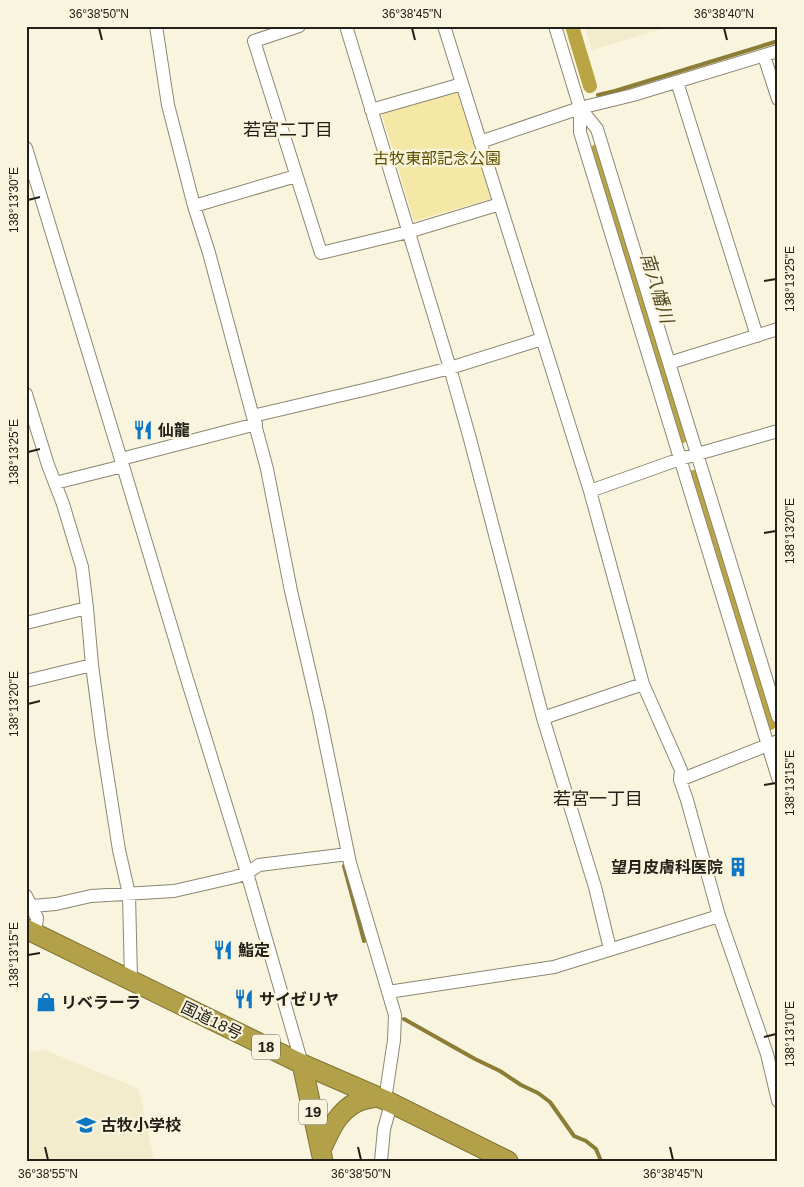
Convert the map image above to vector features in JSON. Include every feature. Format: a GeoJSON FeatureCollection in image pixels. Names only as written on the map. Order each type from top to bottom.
{"type":"FeatureCollection","features":[{"type":"Feature","properties":{"kind":"highway","name":"国道18号"},"geometry":{"type":"LineString","coordinates":[[31,931],[302,1064],[384,1100],[508,1161]]}},
{"type":"Feature","properties":{"kind":"highway","name":"19"},"geometry":{"type":"LineString","coordinates":[[302,1064],[322,1155]]}},
{"type":"Feature","properties":{"kind":"highway"},"geometry":{"type":"LineString","coordinates":[[322,1155],[331,1130],[341,1114],[357,1102],[384,1100]]}},
{"type":"Feature","properties":{"kind":"street"},"geometry":{"type":"LineString","coordinates":[[156,26],[168,105],[267,469],[291,591],[319,712],[350,863],[395,1016],[394,1040],[384,1100],[384,1129],[380,1161]]}},
{"type":"Feature","properties":{"kind":"street"},"geometry":{"type":"LineString","coordinates":[[299,26],[254,41],[321,253],[408,232],[500,204]]}},
{"type":"Feature","properties":{"kind":"street"},"geometry":{"type":"LineString","coordinates":[[346,26],[450,368],[543,718],[595,887],[610,949]]}},
{"type":"Feature","properties":{"kind":"street"},"geometry":{"type":"LineString","coordinates":[[444,26],[590,491],[643,684],[681,770],[680,780],[720,916],[772,1052],[778,1101]]}},
{"type":"Feature","properties":{"kind":"street"},"geometry":{"type":"LineString","coordinates":[[555,26],[580,108],[580,132],[680,460],[773,742],[778,778]]}},
{"type":"Feature","properties":{"kind":"street"},"geometry":{"type":"LineString","coordinates":[[480,142],[580,108],[633,95],[778,51]]}},
{"type":"Feature","properties":{"kind":"street"},"geometry":{"type":"LineString","coordinates":[[764,56],[778,99]]}},
{"type":"Feature","properties":{"kind":"street"},"geometry":{"type":"LineString","coordinates":[[677,82],[757,336]]}},
{"type":"Feature","properties":{"kind":"street"},"geometry":{"type":"LineString","coordinates":[[371,110],[462,84]]}},
{"type":"Feature","properties":{"kind":"street"},"geometry":{"type":"LineString","coordinates":[[580,108],[597,129],[778,717]]}},
{"type":"Feature","properties":{"kind":"street"},"geometry":{"type":"LineString","coordinates":[[26,148],[247,873],[302,1064]]}},
{"type":"Feature","properties":{"kind":"street"},"geometry":{"type":"LineString","coordinates":[[194,206],[296,176]]}},
{"type":"Feature","properties":{"kind":"street"},"geometry":{"type":"LineString","coordinates":[[669,363],[778,329]]}},
{"type":"Feature","properties":{"kind":"street"},"geometry":{"type":"LineString","coordinates":[[55,483],[255,420],[450,368],[542,339]]}},
{"type":"Feature","properties":{"kind":"street"},"geometry":{"type":"LineString","coordinates":[[26,394],[48,465],[64,504],[82,567],[92,665],[119,850],[129,894],[130,980]]}},
{"type":"Feature","properties":{"kind":"street"},"geometry":{"type":"LineString","coordinates":[[590,491],[697,454],[778,431]]}},
{"type":"Feature","properties":{"kind":"street"},"geometry":{"type":"LineString","coordinates":[[26,622],[87,608]]}},
{"type":"Feature","properties":{"kind":"street"},"geometry":{"type":"LineString","coordinates":[[26,681],[92,665]]}},
{"type":"Feature","properties":{"kind":"street"},"geometry":{"type":"LineString","coordinates":[[543,718],[643,684]]}},
{"type":"Feature","properties":{"kind":"street"},"geometry":{"type":"LineString","coordinates":[[680,780],[773,742]]}},
{"type":"Feature","properties":{"kind":"street"},"geometry":{"type":"LineString","coordinates":[[31,931],[36,918],[29,901],[56,904],[91,896],[174,890],[247,873],[259,865],[348,854]]}},
{"type":"Feature","properties":{"kind":"street"},"geometry":{"type":"LineString","coordinates":[[388,992],[554,967],[720,916]]}},
{"type":"Feature","properties":{"kind":"shaded area"},"geometry":{"type":"Polygon","coordinates":[[[584,26],[672,26],[592,50],[584,26]]]}},
{"type":"Feature","properties":{"kind":"shaded area","name":"古牧小学校"},"geometry":{"type":"Polygon","coordinates":[[[45,1050],[139,1089],[154,1161],[26,1161],[26,1052],[45,1050]]]}},
{"type":"Feature","properties":{"kind":"green space","name":"古牧東部記念公園"},"geometry":{"type":"Polygon","coordinates":[[[459,89],[491,199],[414,221],[381,111],[459,89]]]}},
{"type":"Feature","properties":{"kind":"waterway","name":"南八幡川"},"geometry":{"type":"LineString","coordinates":[[572,26],[590,86]]}},
{"type":"Feature","properties":{"kind":"waterway"},"geometry":{"type":"LineString","coordinates":[[598,95],[778,41]]}},
{"type":"Feature","properties":{"kind":"waterway","name":"南八幡川"},"geometry":{"type":"LineString","coordinates":[[597,151],[682,436]]}},
{"type":"Feature","properties":{"kind":"waterway","name":"南八幡川"},"geometry":{"type":"LineString","coordinates":[[694,477],[770,723]]}},
{"type":"Feature","properties":{"kind":"waterway"},"geometry":{"type":"LineString","coordinates":[[344,866],[364,941]]}},
{"type":"Feature","properties":{"kind":"waterway"},"geometry":{"type":"LineString","coordinates":[[404,1019],[538,1093],[550,1102],[574,1136],[586,1141],[596,1149],[601,1161]]}},
{"type":"Feature","properties":{"kind":"place","name":"仙龍"},"geometry":{"type":"Point","coordinates":[143,430]}},
{"type":"Feature","properties":{"kind":"place","name":"望月皮膚科医院"},"geometry":{"type":"Point","coordinates":[738,867]}},
{"type":"Feature","properties":{"kind":"place","name":"鮨定"},"geometry":{"type":"Point","coordinates":[223,950]}},
{"type":"Feature","properties":{"kind":"place","name":"サイゼリヤ"},"geometry":{"type":"Point","coordinates":[244,999]}},
{"type":"Feature","properties":{"kind":"place","name":"リベラーラ"},"geometry":{"type":"Point","coordinates":[46,1002]}},
{"type":"Feature","properties":{"kind":"place","name":"古牧小学校"},"geometry":{"type":"Point","coordinates":[86,1125]}},
{"type":"Feature","properties":{"kind":"district","name":"若宮二丁目"},"geometry":{"type":"Point","coordinates":[288,130]}},
{"type":"Feature","properties":{"kind":"district","name":"若宮一丁目"},"geometry":{"type":"Point","coordinates":[598,799]}}]}
